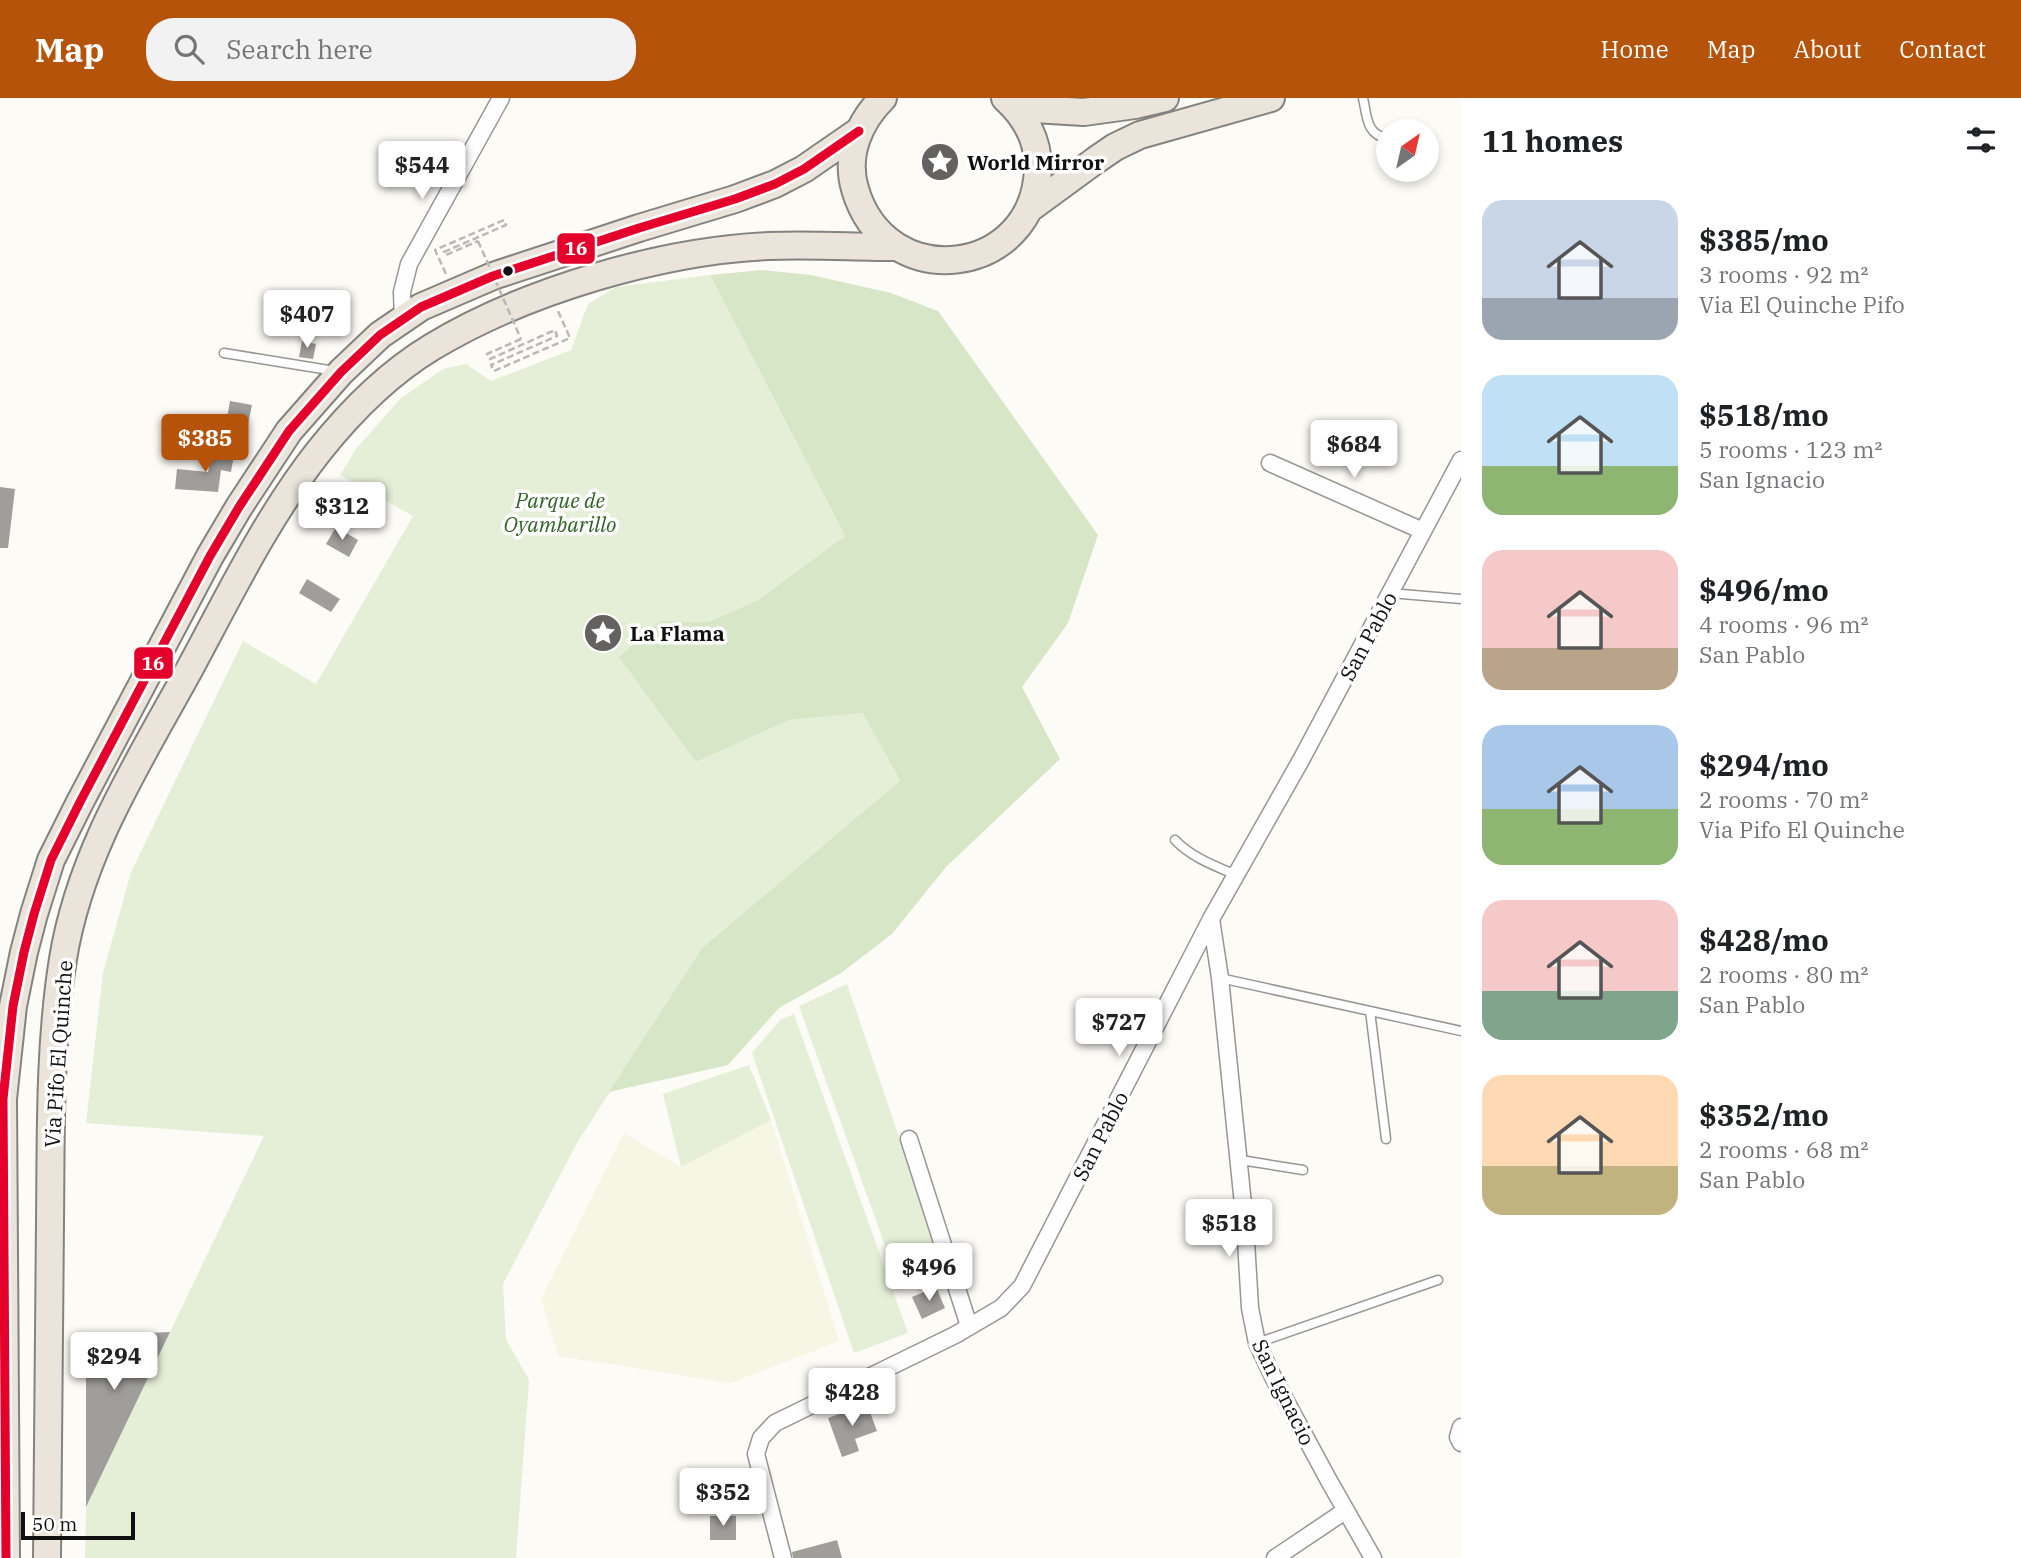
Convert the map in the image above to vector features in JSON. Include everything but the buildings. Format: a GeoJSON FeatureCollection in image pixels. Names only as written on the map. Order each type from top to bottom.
{"type":"FeatureCollection","features":[{"type":"Feature","properties":{"kind":"highway"},"geometry":{"type":"LineString","coordinates":[[1011,103],[1084,111],[1135,105],[1165,98]]}},
{"type":"Feature","properties":{"kind":"highway"},"geometry":{"type":"LineString","coordinates":[[1029,209],[1115,147],[1140,135],[1271,98]]}},
{"type":"Feature","properties":{"kind":"highway"},"geometry":{"type":"LineString","coordinates":[[872,109],[852,153],[852,180],[860,206],[875,229],[896,247],[924,259],[956,261],[986,252],[1011,234],[1029,209],[1037,184],[1038,157],[1031,131],[1011,103]]}},
{"type":"Feature","properties":{"kind":"highway"},"geometry":{"type":"LineString","coordinates":[[4,1556],[3,1099],[13,1006],[34,914],[51,860],[239,507],[289,431],[341,372],[380,335],[421,307],[501,273],[775,184],[804,169],[872,109]]}},
{"type":"Feature","properties":{"kind":"highway","name":"Via Pifo El Quinche"},"geometry":{"type":"LineString","coordinates":[[47,1558],[52,1101],[63,959],[78,893],[108,819],[244,569],[282,505],[318,452],[384,383],[429,349],[517,304],[597,277],[709,252],[769,246],[896,247]]}},
{"type":"Feature","properties":{"kind":"street"},"geometry":{"type":"LineString","coordinates":[[403,320],[402,292],[409,264],[501,98]]}},
{"type":"Feature","properties":{"kind":"street","name":"San Pablo"},"geometry":{"type":"LineString","coordinates":[[783,1558],[756,1454],[761,1438],[775,1423],[1001,1308],[1022,1286],[1211,919],[1301,760],[1461,460]]}},
{"type":"Feature","properties":{"kind":"street"},"geometry":{"type":"LineString","coordinates":[[1270,463],[1423,531]]}},
{"type":"Feature","properties":{"kind":"street","name":"San Ignacio"},"geometry":{"type":"LineString","coordinates":[[1211,919],[1220,978],[1251,1308],[1257,1343],[1345,1511],[1373,1558]]}},
{"type":"Feature","properties":{"kind":"street"},"geometry":{"type":"LineString","coordinates":[[909,1139],[969,1326]]}},
{"type":"Feature","properties":{"kind":"street"},"geometry":{"type":"LineString","coordinates":[[1461,1427],[1458,1437],[1461,1443]]}},
{"type":"Feature","properties":{"kind":"street"},"geometry":{"type":"LineString","coordinates":[[1275,1558],[1345,1511]]}},
{"type":"Feature","properties":{"kind":"lane"},"geometry":{"type":"LineString","coordinates":[[1363,98],[1369,128],[1376,134]]}},
{"type":"Feature","properties":{"kind":"lane"},"geometry":{"type":"LineString","coordinates":[[224,353],[341,372]]}},
{"type":"Feature","properties":{"kind":"lane"},"geometry":{"type":"LineString","coordinates":[[1390,593],[1461,599]]}},
{"type":"Feature","properties":{"kind":"lane"},"geometry":{"type":"LineString","coordinates":[[1175,840],[1198,858],[1236,875]]}},
{"type":"Feature","properties":{"kind":"lane"},"geometry":{"type":"LineString","coordinates":[[1220,978],[1461,1031]]}},
{"type":"Feature","properties":{"kind":"lane"},"geometry":{"type":"LineString","coordinates":[[1370,1011],[1386,1139]]}},
{"type":"Feature","properties":{"kind":"lane"},"geometry":{"type":"LineString","coordinates":[[1239,1162],[1303,1170]]}},
{"type":"Feature","properties":{"kind":"lane"},"geometry":{"type":"LineString","coordinates":[[1257,1343],[1438,1280]]}},
{"type":"Feature","properties":{"kind":"path"},"geometry":{"type":"LineString","coordinates":[[454,293],[435,250],[504,220],[506,225],[444,252],[446,255],[478,241],[521,339],[487,354],[490,359],[555,330],[557,336],[491,365],[494,371],[570,338],[550,293]]}},
{"type":"Feature","properties":{"kind":"green space"},"geometry":{"type":"Polygon","coordinates":[[[762,270],[811,275],[891,293],[938,311],[1098,535],[1068,623],[1022,687],[1060,759],[946,867],[892,934],[841,973],[779,1008],[728,1065],[609,1092],[702,948],[900,781],[863,713],[790,720],[696,762],[619,657],[660,621],[708,622],[758,600],[845,536],[710,275],[762,270]]]}},
{"type":"Feature","properties":{"kind":"green space","name":"Parque de Oyambarillo"},"geometry":{"type":"Polygon","coordinates":[[[710,275],[845,536],[758,600],[708,622],[660,621],[696,762],[790,720],[864,713],[900,782],[702,948],[577,1143],[503,1284],[506,1339],[529,1380],[516,1558],[85,1558],[86,1507],[264,1136],[86,1123],[103,973],[131,872],[243,641],[316,684],[413,516],[340,475],[356,449],[400,399],[443,369],[466,364],[491,381],[571,350],[588,304],[616,287],[710,275]]]}},
{"type":"Feature","properties":{"kind":"green space"},"geometry":{"type":"Polygon","coordinates":[[[847,984],[945,1272],[901,1290],[799,1006],[847,984]]]}},
{"type":"Feature","properties":{"kind":"green space"},"geometry":{"type":"Polygon","coordinates":[[[794,1014],[908,1333],[854,1353],[752,1053],[780,1020],[794,1014]]]}},
{"type":"Feature","properties":{"kind":"green space"},"geometry":{"type":"Polygon","coordinates":[[[749,1065],[771,1120],[681,1167],[663,1094],[749,1065]]]}},
{"type":"Feature","properties":{"kind":"green space"},"geometry":{"type":"Polygon","coordinates":[[[771,1120],[839,1341],[731,1383],[558,1356],[541,1299],[624,1133],[681,1167],[771,1120]]]}},
{"type":"Feature","properties":{"kind":"transit line","name":"16"},"geometry":{"type":"LineString","coordinates":[[6,1558],[3,1099],[13,1006],[24,952],[51,860],[210,556],[239,507],[289,431],[341,372],[380,335],[421,307],[493,276],[775,184],[804,169],[859,131]]}},
{"type":"Feature","properties":{"kind":"place","name":"World Mirror"},"geometry":{"type":"Point","coordinates":[940,162]}},
{"type":"Feature","properties":{"kind":"place","name":"La Flama"},"geometry":{"type":"Point","coordinates":[603,633]}}]}
